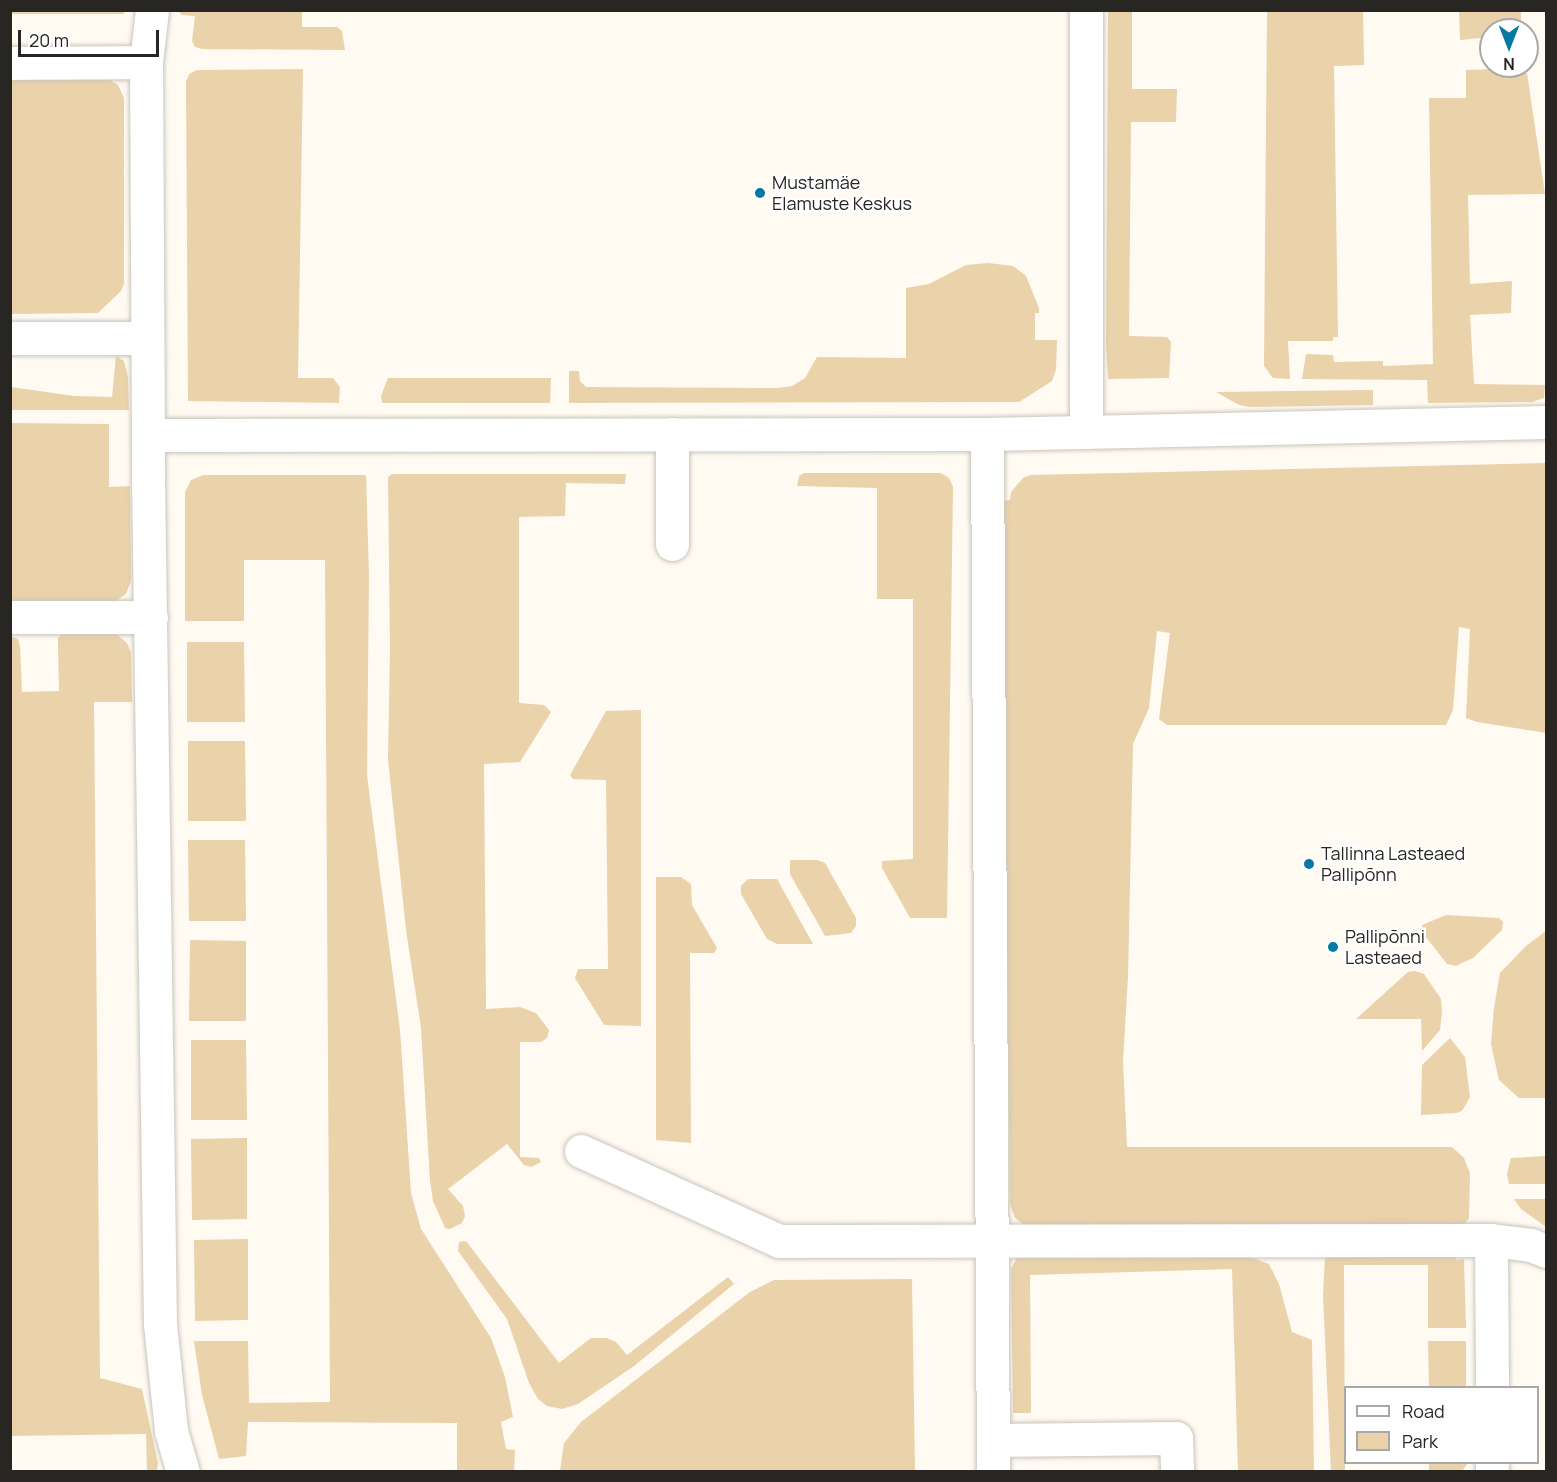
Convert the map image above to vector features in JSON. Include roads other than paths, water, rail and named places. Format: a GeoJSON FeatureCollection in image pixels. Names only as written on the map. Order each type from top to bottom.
{"type":"FeatureCollection","features":[{"type":"Feature","properties":{"kind":"street"},"geometry":{"type":"LineString","coordinates":[[152,10],[146,62],[147,338],[160,1324],[171,1431],[183,1472]]}},
{"type":"Feature","properties":{"kind":"street"},"geometry":{"type":"LineString","coordinates":[[1086,10],[1086,432]]}},
{"type":"Feature","properties":{"kind":"street"},"geometry":{"type":"LineString","coordinates":[[10,63],[146,62]]}},
{"type":"Feature","properties":{"kind":"street"},"geometry":{"type":"LineString","coordinates":[[10,338],[147,338]]}},
{"type":"Feature","properties":{"kind":"street"},"geometry":{"type":"LineString","coordinates":[[148,435],[987,434],[1546,422]]}},
{"type":"Feature","properties":{"kind":"street"},"geometry":{"type":"LineString","coordinates":[[672,434],[672,544]]}},
{"type":"Feature","properties":{"kind":"street"},"geometry":{"type":"LineString","coordinates":[[987,434],[993,1456],[1176,1438],[1177,1472]]}},
{"type":"Feature","properties":{"kind":"street"},"geometry":{"type":"LineString","coordinates":[[10,617],[151,617]]}},
{"type":"Feature","properties":{"kind":"street"},"geometry":{"type":"LineString","coordinates":[[580,1151],[779,1241],[1491,1240],[1531,1245],[1546,1251]]}},
{"type":"Feature","properties":{"kind":"street"},"geometry":{"type":"LineString","coordinates":[[1491,1240],[1492,1386]]}},
{"type":"Feature","properties":{"kind":"place","name":"Mustamäe Elamuste Keskus"},"geometry":{"type":"Point","coordinates":[760,193]}},
{"type":"Feature","properties":{"kind":"place","name":"Tallinna Lasteaed Pallipõnn"},"geometry":{"type":"Point","coordinates":[1309,864]}},
{"type":"Feature","properties":{"kind":"place","name":"Pallipõnni Lasteaed"},"geometry":{"type":"Point","coordinates":[1333,947]}}]}
